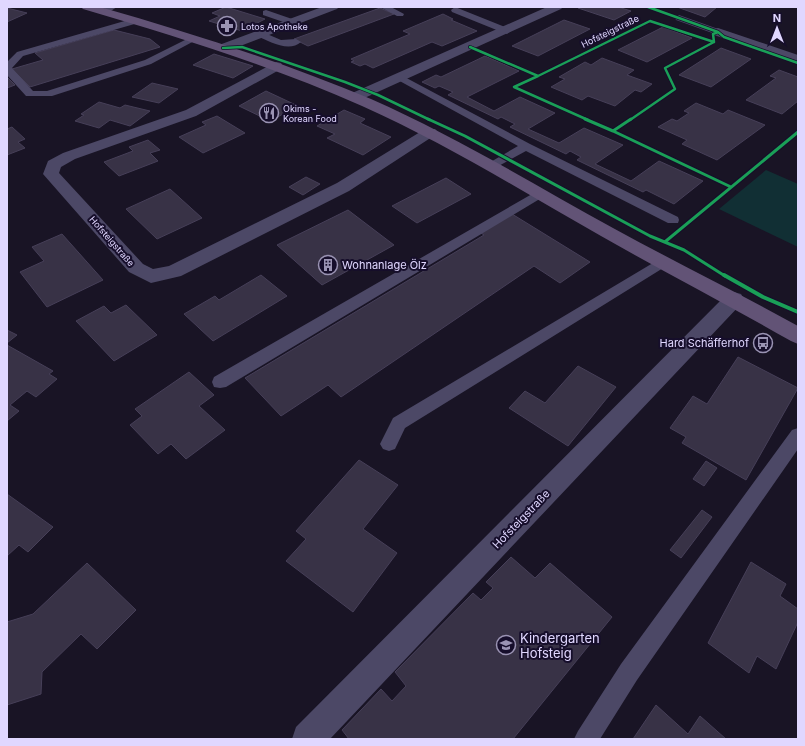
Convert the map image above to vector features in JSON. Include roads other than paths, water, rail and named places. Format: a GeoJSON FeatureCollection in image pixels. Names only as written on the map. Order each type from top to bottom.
{"type":"FeatureCollection","features":[{"type":"Feature","properties":{"kind":"main road"},"geometry":{"type":"LineString","coordinates":[[87,7],[108,9],[135,21],[276,66],[355,97],[430,132],[539,194],[734,299],[798,336]]}},
{"type":"Feature","properties":{"kind":"street"},"geometry":{"type":"LineString","coordinates":[[223,48],[333,7]]}},
{"type":"Feature","properties":{"kind":"street"},"geometry":{"type":"LineString","coordinates":[[355,97],[557,7]]}},
{"type":"Feature","properties":{"kind":"street"},"geometry":{"type":"LineString","coordinates":[[718,32],[798,59]]}},
{"type":"Feature","properties":{"kind":"street","name":"Hofsteigstraße"},"geometry":{"type":"LineString","coordinates":[[276,66],[191,113],[69,156],[54,164],[52,174],[136,268],[151,276],[174,271],[283,218],[343,187],[430,132]]}},
{"type":"Feature","properties":{"kind":"street","name":"Hofsteigstraße"},"geometry":{"type":"LineString","coordinates":[[308,739],[734,299]]}},
{"type":"Feature","properties":{"kind":"lane"},"geometry":{"type":"LineString","coordinates":[[384,7],[400,14]]}},
{"type":"Feature","properties":{"kind":"lane"},"geometry":{"type":"LineString","coordinates":[[455,10],[507,30]]}},
{"type":"Feature","properties":{"kind":"lane"},"geometry":{"type":"LineString","coordinates":[[266,13],[292,22]]}},
{"type":"Feature","properties":{"kind":"lane"},"geometry":{"type":"LineString","coordinates":[[678,18],[718,32]]}},
{"type":"Feature","properties":{"kind":"lane"},"geometry":{"type":"LineString","coordinates":[[135,21],[20,54],[7,68],[30,94],[48,94],[148,62],[194,39]]}},
{"type":"Feature","properties":{"kind":"lane"},"geometry":{"type":"LineString","coordinates":[[260,34],[280,43],[296,42]]}},
{"type":"Feature","properties":{"kind":"lane"},"geometry":{"type":"LineString","coordinates":[[399,77],[526,146],[673,220]]}},
{"type":"Feature","properties":{"kind":"lane"},"geometry":{"type":"LineString","coordinates":[[491,166],[526,146]]}},
{"type":"Feature","properties":{"kind":"lane"},"geometry":{"type":"LineString","coordinates":[[220,382],[539,194]]}},
{"type":"Feature","properties":{"kind":"lane"},"geometry":{"type":"LineString","coordinates":[[389,444],[399,423],[663,262]]}},
{"type":"Feature","properties":{"kind":"lane"},"geometry":{"type":"LineString","coordinates":[[586,739],[629,672],[798,435]]}},
{"type":"Feature","properties":{"kind":"place","name":"Lotos Apotheke"},"geometry":{"type":"Point","coordinates":[227,26]}},
{"type":"Feature","properties":{"kind":"place","name":"Okims - Korean Food"},"geometry":{"type":"Point","coordinates":[269,113]}},
{"type":"Feature","properties":{"kind":"place","name":"Wohnanlage Ölz"},"geometry":{"type":"Point","coordinates":[328,265]}},
{"type":"Feature","properties":{"kind":"place","name":"Hard Schäfferhof"},"geometry":{"type":"Point","coordinates":[763,343]}},
{"type":"Feature","properties":{"kind":"place","name":"Kindergarten Hofsteig"},"geometry":{"type":"Point","coordinates":[506,645]}}]}
